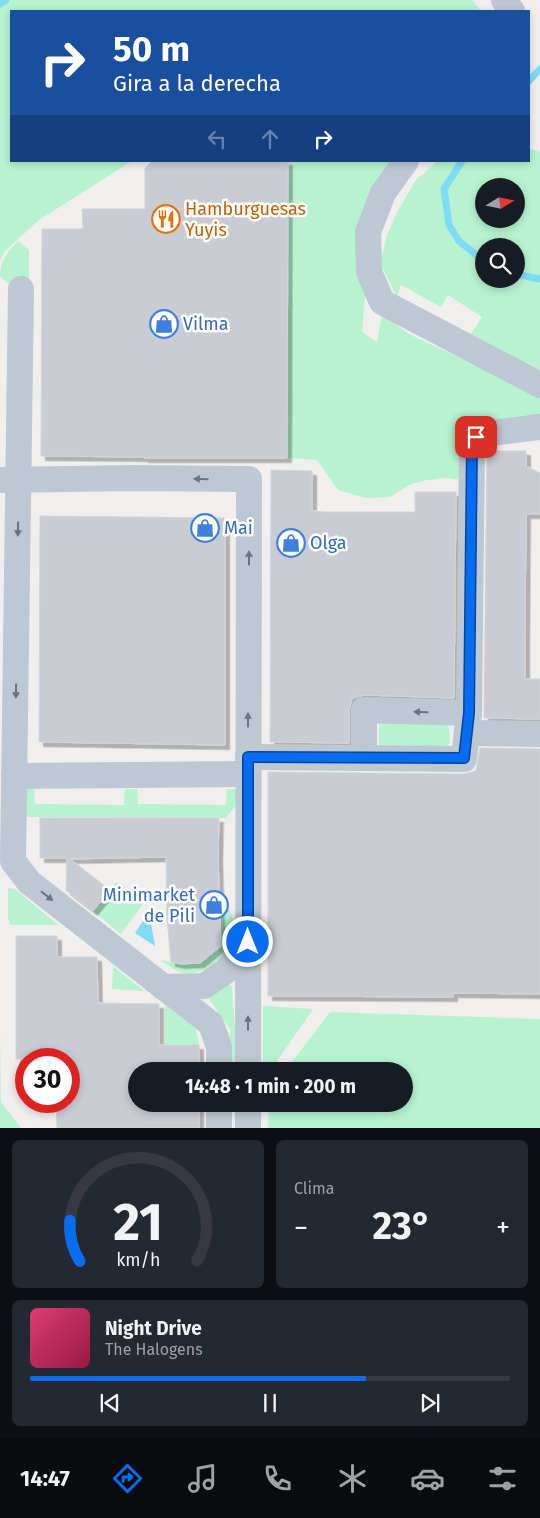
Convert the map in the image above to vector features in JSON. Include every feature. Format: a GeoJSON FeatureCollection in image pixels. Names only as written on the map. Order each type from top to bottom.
{"type":"FeatureCollection","features":[{"type":"Feature","properties":{"kind":"street"},"geometry":{"type":"LineString","coordinates":[[405,162],[383,193],[368,232],[369,272],[382,302],[540,385]]}},
{"type":"Feature","properties":{"kind":"street"},"geometry":{"type":"LineString","coordinates":[[21,289],[10,480],[14,776],[13,861],[29,882],[211,1024],[219,1048],[219,1062]]}},
{"type":"Feature","properties":{"kind":"street"},"geometry":{"type":"LineString","coordinates":[[14,776],[248,766],[364,758],[464,758],[468,723],[472,444],[476,437],[484,434],[540,427]]}},
{"type":"Feature","properties":{"kind":"street"},"geometry":{"type":"LineString","coordinates":[[10,480],[249,479],[248,1062]]}},
{"type":"Feature","properties":{"kind":"street"},"geometry":{"type":"LineString","coordinates":[[364,758],[364,710],[540,734]]}},
{"type":"Feature","properties":{"kind":"street"},"geometry":{"type":"LineString","coordinates":[[164,987],[204,986],[226,971],[248,942]]}},
{"type":"Feature","properties":{"kind":"street"},"geometry":{"type":"LineString","coordinates":[[219,1112],[219,1128]]}},
{"type":"Feature","properties":{"kind":"street"},"geometry":{"type":"LineString","coordinates":[[248,1112],[248,1128]]}},
{"type":"Feature","properties":{"kind":"green space"},"geometry":{"type":"Polygon","coordinates":[[[0,0],[472,0],[480,10],[10,10],[10,162],[130,162],[39,220],[4,252],[0,261],[0,0]]]}},
{"type":"Feature","properties":{"kind":"green space"},"geometry":{"type":"Polygon","coordinates":[[[530,148],[540,152],[540,374],[468,339],[482,317],[448,295],[441,307],[401,285],[397,297],[380,263],[387,236],[397,212],[416,180],[437,162],[530,162],[530,148]]]}},
{"type":"Feature","properties":{"kind":"green space"},"geometry":{"type":"Polygon","coordinates":[[[288,162],[395,162],[365,295],[362,332],[377,342],[382,314],[409,334],[540,395],[540,420],[476,426],[463,480],[446,478],[427,480],[411,484],[390,497],[366,498],[338,490],[317,460],[287,458],[288,162]]]}},
{"type":"Feature","properties":{"kind":"green space"},"geometry":{"type":"Polygon","coordinates":[[[18,241],[29,250],[29,286],[12,286],[0,277],[1,266],[5,257],[18,241]]]}},
{"type":"Feature","properties":{"kind":"green space"},"geometry":{"type":"Polygon","coordinates":[[[385,720],[442,720],[449,727],[450,743],[443,750],[379,746],[379,724],[385,720]]]}},
{"type":"Feature","properties":{"kind":"green space"},"geometry":{"type":"Polygon","coordinates":[[[26,787],[34,787],[35,804],[124,805],[125,789],[137,789],[138,804],[226,805],[227,789],[237,789],[236,805],[226,818],[26,817],[26,787]]]}},
{"type":"Feature","properties":{"kind":"green space"},"geometry":{"type":"Polygon","coordinates":[[[116,882],[143,904],[121,934],[93,911],[116,882]]]}},
{"type":"Feature","properties":{"kind":"green space"},"geometry":{"type":"Polygon","coordinates":[[[8,888],[15,889],[58,925],[10,925],[8,917],[8,888]]]}},
{"type":"Feature","properties":{"kind":"green space"},"geometry":{"type":"Polygon","coordinates":[[[220,896],[231,913],[234,926],[228,947],[222,956],[205,970],[194,973],[184,973],[175,970],[160,960],[181,964],[200,963],[221,946],[220,896]]]}},
{"type":"Feature","properties":{"kind":"green space"},"geometry":{"type":"Polygon","coordinates":[[[113,966],[144,991],[112,989],[113,966]]]}},
{"type":"Feature","properties":{"kind":"green space"},"geometry":{"type":"Polygon","coordinates":[[[229,984],[232,987],[235,1062],[230,1062],[230,1029],[209,999],[210,995],[229,984]]]}},
{"type":"Feature","properties":{"kind":"green space"},"geometry":{"type":"Polygon","coordinates":[[[165,1005],[196,1029],[199,1045],[165,1045],[165,1005]]]}},
{"type":"Feature","properties":{"kind":"green space"},"geometry":{"type":"Polygon","coordinates":[[[263,1006],[313,1009],[276,1062],[263,1062],[263,1006]]]}},
{"type":"Feature","properties":{"kind":"green space"},"geometry":{"type":"Polygon","coordinates":[[[330,1012],[540,1019],[540,1128],[268,1128],[269,1112],[413,1112],[413,1062],[292,1062],[330,1012]]]}},
{"type":"Feature","properties":{"kind":"green space"},"geometry":{"type":"Polygon","coordinates":[[[0,1036],[1,1102],[21,1128],[0,1128],[0,1036]]]}},
{"type":"Feature","properties":{"kind":"water"},"geometry":{"type":"Polygon","coordinates":[[[149,912],[155,946],[135,933],[149,912]]]}},
{"type":"Feature","properties":{"kind":"building"},"geometry":{"type":"Polygon","coordinates":[[[151,162],[288,162],[287,458],[41,456],[42,229],[83,229],[82,209],[145,209],[145,168],[151,162]]]}},
{"type":"Feature","properties":{"kind":"building"},"geometry":{"type":"Polygon","coordinates":[[[487,451],[526,451],[526,466],[540,473],[540,514],[526,514],[525,679],[540,679],[540,719],[484,718],[487,451]]]}},
{"type":"Feature","properties":{"kind":"building"},"geometry":{"type":"Polygon","coordinates":[[[271,470],[312,471],[312,511],[415,512],[415,492],[456,492],[454,698],[364,695],[352,698],[349,710],[349,743],[270,742],[271,470]]]}},
{"type":"Feature","properties":{"kind":"building"},"geometry":{"type":"Polygon","coordinates":[[[40,516],[225,518],[225,745],[39,742],[40,516]]]}},
{"type":"Feature","properties":{"kind":"building"},"geometry":{"type":"Polygon","coordinates":[[[480,748],[540,749],[540,994],[453,993],[453,997],[268,996],[268,772],[464,774],[476,771],[480,748]]]}},
{"type":"Feature","properties":{"kind":"building"},"geometry":{"type":"Polygon","coordinates":[[[40,818],[219,818],[218,857],[221,946],[200,963],[181,964],[171,962],[167,917],[166,857],[70,859],[110,890],[93,911],[66,890],[67,858],[40,858],[40,818]]]}},
{"type":"Feature","properties":{"kind":"building"},"geometry":{"type":"Polygon","coordinates":[[[16,936],[57,936],[57,957],[97,957],[98,1003],[159,1004],[159,1045],[199,1045],[199,1062],[128,1062],[128,1112],[199,1112],[199,1128],[57,1128],[56,1113],[80,1113],[80,1048],[16,1048],[16,936]]]}},
{"type":"Feature","properties":{"kind":"waterway"},"geometry":{"type":"LineString","coordinates":[[0,4],[6,0]]}},
{"type":"Feature","properties":{"kind":"waterway"},"geometry":{"type":"LineString","coordinates":[[530,80],[540,69]]}},
{"type":"Feature","properties":{"kind":"waterway"},"geometry":{"type":"LineString","coordinates":[[461,162],[444,189],[449,225],[459,241],[475,254]]}},
{"type":"Feature","properties":{"kind":"waterway"},"geometry":{"type":"LineString","coordinates":[[525,276],[540,279]]}},
{"type":"Feature","properties":{"kind":"place","name":"Hamburguesas Yuyis"},"geometry":{"type":"Point","coordinates":[166,219]}},
{"type":"Feature","properties":{"kind":"place","name":"Vilma"},"geometry":{"type":"Point","coordinates":[164,324]}},
{"type":"Feature","properties":{"kind":"place","name":"Mai"},"geometry":{"type":"Point","coordinates":[205,528]}},
{"type":"Feature","properties":{"kind":"place","name":"Olga"},"geometry":{"type":"Point","coordinates":[291,543]}},
{"type":"Feature","properties":{"kind":"place","name":"Minimarket de Pili"},"geometry":{"type":"Point","coordinates":[214,905]}},
{"type":"Feature","properties":{"kind":"route"},"geometry":{"type":"LineString","coordinates":[[248,942],[248,757],[464,758],[469,713],[472,444],[476,437]]}}]}
